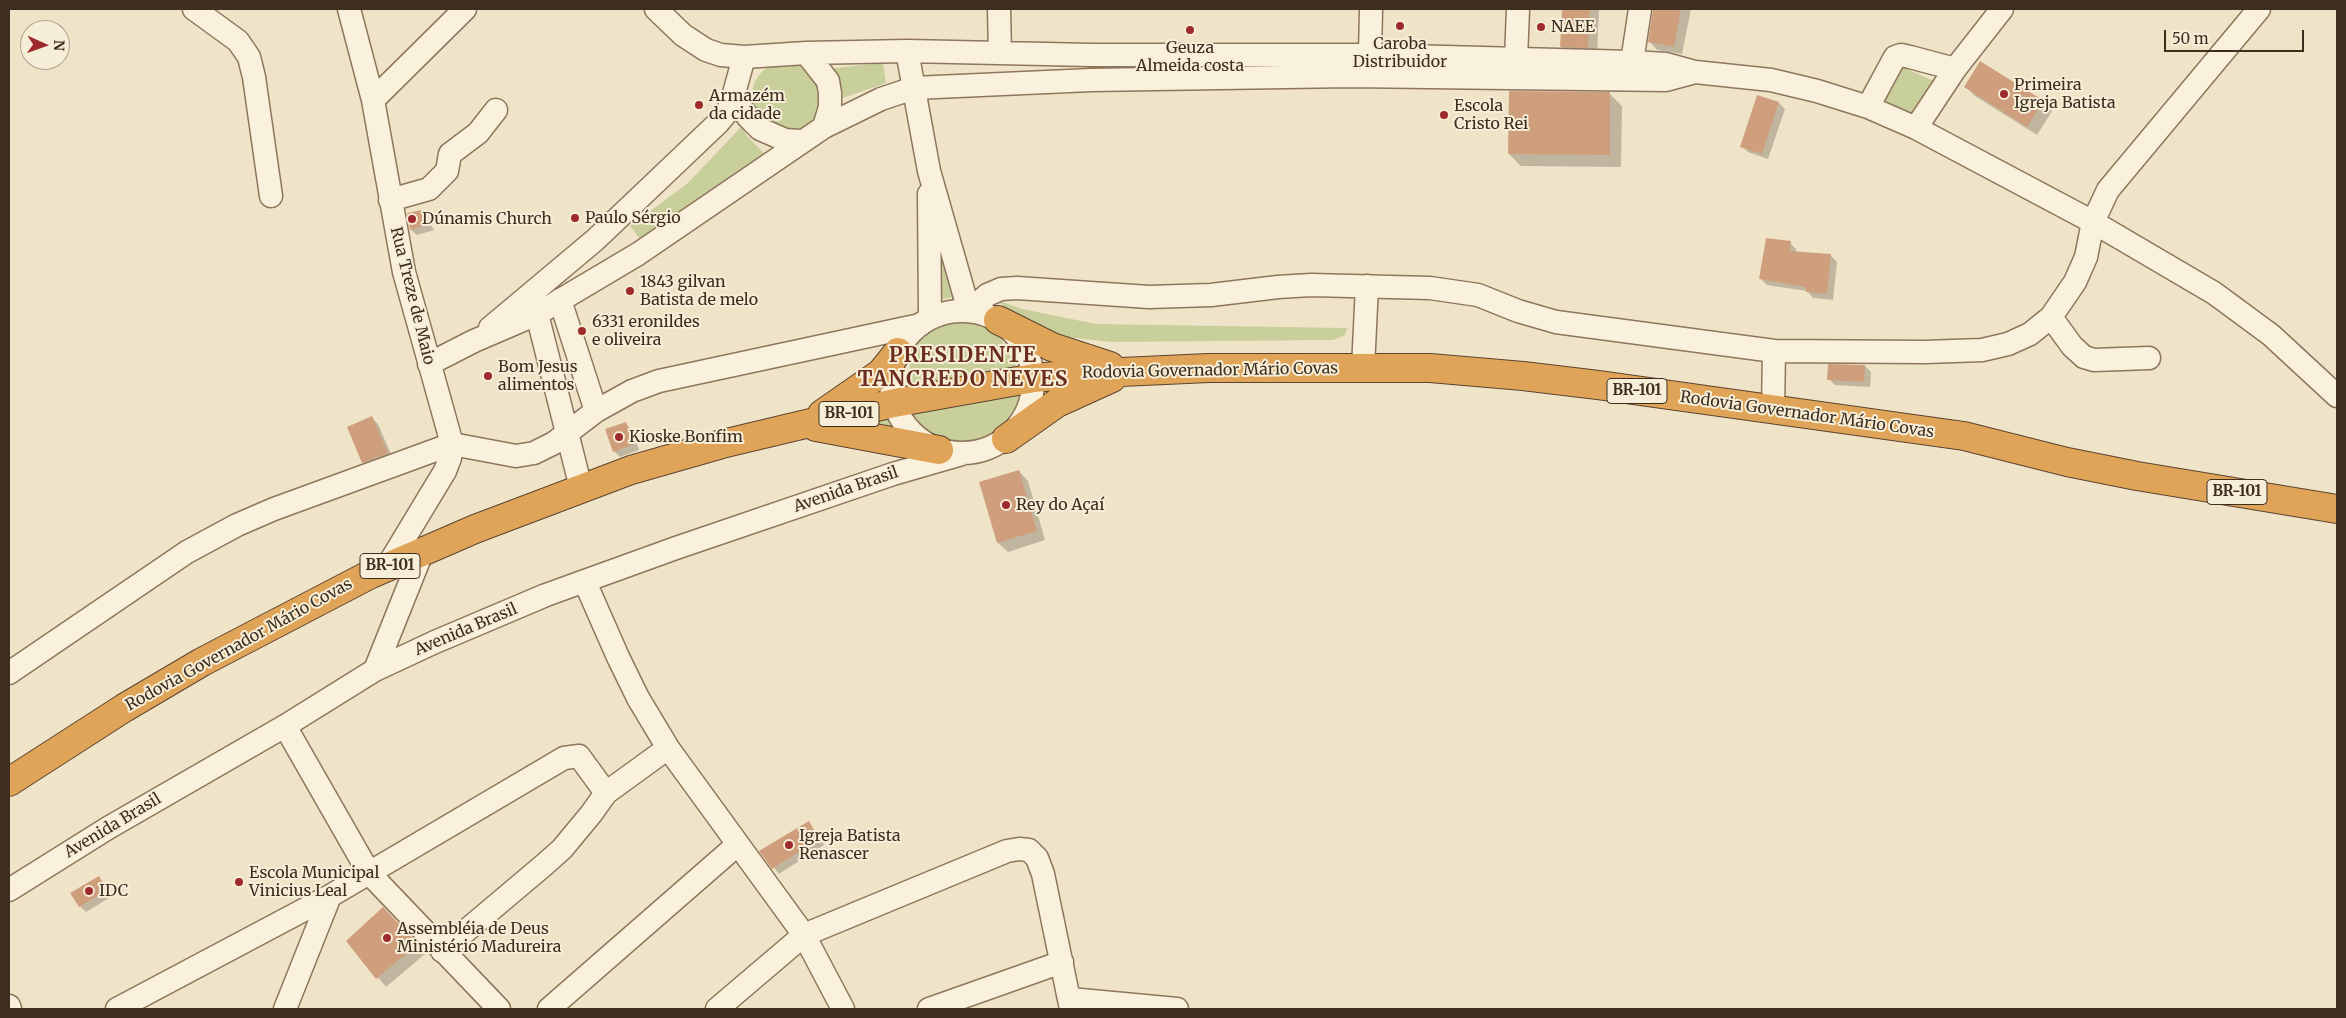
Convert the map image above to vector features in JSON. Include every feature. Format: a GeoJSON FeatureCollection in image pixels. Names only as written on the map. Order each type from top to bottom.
{"type":"FeatureCollection","features":[{"type":"Feature","properties":{"kind":"highway"},"geometry":{"type":"LineString","coordinates":[[981,314],[1052,347],[1130,371]]}},
{"type":"Feature","properties":{"kind":"highway"},"geometry":{"type":"LineString","coordinates":[[804,424],[881,372],[898,352]]}},
{"type":"Feature","properties":{"kind":"highway","name":"Rodovia Governador Mário Covas"},"geometry":{"type":"LineString","coordinates":[[9,782],[124,708],[202,662],[304,607],[423,550],[631,470],[722,444],[894,403],[1034,378],[1130,371],[1209,368],[1430,368],[1523,376],[1964,436],[2111,471],[2337,509]]}},
{"type":"Feature","properties":{"kind":"highway"},"geometry":{"type":"LineString","coordinates":[[1006,439],[1057,403],[1090,386],[1130,371]]}},
{"type":"Feature","properties":{"kind":"highway"},"geometry":{"type":"LineString","coordinates":[[804,424],[951,452]]}},
{"type":"Feature","properties":{"kind":"street"},"geometry":{"type":"LineString","coordinates":[[194,9],[238,41],[249,57],[254,77],[270,196]]}},
{"type":"Feature","properties":{"kind":"street","name":"Rua Treze de Maio"},"geometry":{"type":"LineString","coordinates":[[349,9],[373,100],[404,272],[452,444],[450,458],[445,471],[387,567]]}},
{"type":"Feature","properties":{"kind":"street"},"geometry":{"type":"LineString","coordinates":[[373,100],[464,9]]}},
{"type":"Feature","properties":{"kind":"street"},"geometry":{"type":"LineString","coordinates":[[656,9],[683,35],[706,50],[721,55],[744,57],[806,53],[908,51],[1370,56],[1454,67],[1666,80],[1695,72]]}},
{"type":"Feature","properties":{"kind":"street"},"geometry":{"type":"LineString","coordinates":[[680,9],[683,35]]}},
{"type":"Feature","properties":{"kind":"street"},"geometry":{"type":"LineString","coordinates":[[998,9],[1000,52]]}},
{"type":"Feature","properties":{"kind":"street"},"geometry":{"type":"LineString","coordinates":[[1370,56],[1371,9]]}},
{"type":"Feature","properties":{"kind":"street"},"geometry":{"type":"LineString","coordinates":[[1516,59],[1518,9]]}},
{"type":"Feature","properties":{"kind":"street"},"geometry":{"type":"LineString","coordinates":[[1632,62],[1640,9]]}},
{"type":"Feature","properties":{"kind":"street"},"geometry":{"type":"LineString","coordinates":[[1916,128],[1955,69],[2002,9]]}},
{"type":"Feature","properties":{"kind":"street"},"geometry":{"type":"LineString","coordinates":[[981,314],[980,302],[987,295],[1001,289],[1043,289],[1149,296],[1211,295],[1278,287],[1367,286],[1457,291],[1478,295],[1527,314],[1556,322],[1774,350],[1925,352],[1982,350],[2008,344],[2023,337],[2051,317],[2076,282],[2086,257],[2093,222],[2108,190],[2260,9]]}},
{"type":"Feature","properties":{"kind":"street"},"geometry":{"type":"LineString","coordinates":[[908,51],[929,171],[981,314]]}},
{"type":"Feature","properties":{"kind":"street"},"geometry":{"type":"LineString","coordinates":[[806,53],[818,67],[829,87],[830,107],[824,127]]}},
{"type":"Feature","properties":{"kind":"street"},"geometry":{"type":"LineString","coordinates":[[1090,80],[1091,54]]}},
{"type":"Feature","properties":{"kind":"street"},"geometry":{"type":"LineString","coordinates":[[474,341],[596,240],[718,123],[728,111],[744,57]]}},
{"type":"Feature","properties":{"kind":"street"},"geometry":{"type":"LineString","coordinates":[[1868,108],[1895,57],[1910,57],[1955,69]]}},
{"type":"Feature","properties":{"kind":"street"},"geometry":{"type":"LineString","coordinates":[[429,364],[474,341],[537,314],[638,254],[800,141],[824,127],[881,99],[914,88],[1090,80],[1350,76],[1454,67],[1516,59],[1666,64],[1695,72],[1771,80],[1817,90],[1868,108],[1916,128],[2093,222],[2214,293],[2271,335],[2337,396]]}},
{"type":"Feature","properties":{"kind":"street"},"geometry":{"type":"LineString","coordinates":[[733,97],[760,129],[786,140],[800,141]]}},
{"type":"Feature","properties":{"kind":"street"},"geometry":{"type":"LineString","coordinates":[[390,200],[429,189],[447,170],[450,154],[478,133],[496,110]]}},
{"type":"Feature","properties":{"kind":"street"},"geometry":{"type":"LineString","coordinates":[[929,171],[925,322],[907,337],[898,352],[892,376],[894,403],[904,423],[920,439],[951,452]]}},
{"type":"Feature","properties":{"kind":"street"},"geometry":{"type":"LineString","coordinates":[[1363,368],[1367,286]]}},
{"type":"Feature","properties":{"kind":"street"},"geometry":{"type":"LineString","coordinates":[[560,300],[596,411]]}},
{"type":"Feature","properties":{"kind":"street"},"geometry":{"type":"LineString","coordinates":[[9,673],[187,552],[237,525],[274,509],[452,444],[516,456],[542,450],[596,411],[632,391],[676,376],[925,322],[949,312],[981,314],[1016,335],[1028,355],[1034,378],[1031,401],[1022,422],[1006,439]]}},
{"type":"Feature","properties":{"kind":"street"},"geometry":{"type":"LineString","coordinates":[[537,314],[581,488]]}},
{"type":"Feature","properties":{"kind":"street"},"geometry":{"type":"LineString","coordinates":[[2051,317],[2072,346],[2084,356],[2094,360],[2150,358]]}},
{"type":"Feature","properties":{"kind":"street"},"geometry":{"type":"LineString","coordinates":[[1773,410],[1774,350]]}},
{"type":"Feature","properties":{"kind":"street","name":"Avenida Brasil"},"geometry":{"type":"LineString","coordinates":[[9,890],[108,828],[285,726],[375,670],[497,616],[585,582],[951,452],[985,450],[1006,439]]}},
{"type":"Feature","properties":{"kind":"street"},"geometry":{"type":"LineString","coordinates":[[375,670],[423,550]]}},
{"type":"Feature","properties":{"kind":"street"},"geometry":{"type":"LineString","coordinates":[[585,582],[638,698],[668,748],[804,935],[843,1009]]}},
{"type":"Feature","properties":{"kind":"street"},"geometry":{"type":"LineString","coordinates":[[285,726],[369,873],[442,952],[499,1009]]}},
{"type":"Feature","properties":{"kind":"street"},"geometry":{"type":"LineString","coordinates":[[442,952],[562,849],[579,830],[606,793],[668,748]]}},
{"type":"Feature","properties":{"kind":"street"},"geometry":{"type":"LineString","coordinates":[[117,1009],[330,896],[564,758],[579,756],[606,793]]}},
{"type":"Feature","properties":{"kind":"street"},"geometry":{"type":"LineString","coordinates":[[549,1009],[737,845]]}},
{"type":"Feature","properties":{"kind":"street"},"geometry":{"type":"LineString","coordinates":[[717,1009],[804,935],[1007,851],[1019,849],[1028,850],[1037,858],[1043,874],[1070,1004],[1177,1009]]}},
{"type":"Feature","properties":{"kind":"street"},"geometry":{"type":"LineString","coordinates":[[285,1009],[330,896]]}},
{"type":"Feature","properties":{"kind":"street"},"geometry":{"type":"LineString","coordinates":[[929,1009],[1062,962]]}},
{"type":"Feature","properties":{"kind":"green space"},"geometry":{"type":"Polygon","coordinates":[[[787,61],[800,64],[812,71],[819,83],[822,96],[819,109],[812,121],[800,128],[787,131],[774,128],[762,121],[755,109],[752,96],[755,83],[762,71],[774,64],[787,61]]]}},
{"type":"Feature","properties":{"kind":"green space"},"geometry":{"type":"Polygon","coordinates":[[[883,63],[886,83],[837,100],[826,69],[883,63]]]}},
{"type":"Feature","properties":{"kind":"green space"},"geometry":{"type":"Polygon","coordinates":[[[1895,64],[1934,81],[1919,116],[1880,99],[1895,64]]]}},
{"type":"Feature","properties":{"kind":"green space"},"geometry":{"type":"Polygon","coordinates":[[[742,126],[747,136],[765,154],[640,239],[630,226],[688,183],[742,126]]]}},
{"type":"Feature","properties":{"kind":"green space"},"geometry":{"type":"Polygon","coordinates":[[[935,210],[955,291],[953,297],[944,299],[937,299],[935,210]]]}},
{"type":"Feature","properties":{"kind":"green space"},"geometry":{"type":"Polygon","coordinates":[[[997,300],[1022,309],[1096,324],[1347,328],[1345,335],[1333,340],[1112,342],[1064,337],[1015,319],[997,300]]]}},
{"type":"Feature","properties":{"kind":"green space"},"geometry":{"type":"Polygon","coordinates":[[[960,317],[978,321],[998,333],[1017,368],[906,387],[912,356],[924,331],[939,321],[960,317]]]}},
{"type":"Feature","properties":{"kind":"green space"},"geometry":{"type":"Polygon","coordinates":[[[1020,389],[1020,405],[1013,419],[999,436],[978,446],[956,448],[936,443],[920,430],[910,410],[1020,389]]]}},
{"type":"Feature","properties":{"kind":"green space"},"geometry":{"type":"Polygon","coordinates":[[[888,414],[898,431],[861,422],[888,414]]]}},
{"type":"Feature","properties":{"kind":"building"},"geometry":{"type":"Polygon","coordinates":[[[1562,9],[1590,9],[1588,48],[1560,47],[1562,9]]]}},
{"type":"Feature","properties":{"kind":"building"},"geometry":{"type":"Polygon","coordinates":[[[1653,9],[1681,9],[1674,47],[1648,42],[1653,9]]]}},
{"type":"Feature","properties":{"kind":"building","name":"Primeira Igreja Batista"},"geometry":{"type":"Polygon","coordinates":[[[1980,61],[2044,101],[2027,127],[1964,87],[1980,61]]]}},
{"type":"Feature","properties":{"kind":"building"},"geometry":{"type":"Polygon","coordinates":[[[1509,91],[1610,92],[1610,155],[1508,154],[1509,91]]]}},
{"type":"Feature","properties":{"kind":"building"},"geometry":{"type":"Polygon","coordinates":[[[1757,95],[1779,102],[1762,154],[1740,147],[1757,95]]]}},
{"type":"Feature","properties":{"kind":"building","name":"Dúnamis Church"},"geometry":{"type":"Polygon","coordinates":[[[421,210],[429,224],[410,230],[407,213],[421,210]]]}},
{"type":"Feature","properties":{"kind":"building"},"geometry":{"type":"Polygon","coordinates":[[[1766,238],[1791,241],[1790,251],[1831,254],[1827,294],[1806,292],[1806,287],[1759,279],[1766,238]]]}},
{"type":"Feature","properties":{"kind":"building"},"geometry":{"type":"Polygon","coordinates":[[[1828,364],[1865,365],[1864,382],[1827,380],[1828,364]]]}},
{"type":"Feature","properties":{"kind":"building"},"geometry":{"type":"Polygon","coordinates":[[[372,416],[388,453],[362,463],[347,427],[372,416]]]}},
{"type":"Feature","properties":{"kind":"building","name":"Kioske Bonfim"},"geometry":{"type":"Polygon","coordinates":[[[626,422],[634,444],[613,452],[605,429],[626,422]]]}},
{"type":"Feature","properties":{"kind":"building"},"geometry":{"type":"Polygon","coordinates":[[[1019,470],[1037,531],[997,543],[979,482],[1019,470]]]}},
{"type":"Feature","properties":{"kind":"building","name":"Igreja Batista Renascer"},"geometry":{"type":"Polygon","coordinates":[[[809,821],[819,839],[772,869],[759,851],[809,821]]]}},
{"type":"Feature","properties":{"kind":"building","name":"IDC"},"geometry":{"type":"Polygon","coordinates":[[[99,876],[107,890],[79,907],[70,893],[99,876]]]}},
{"type":"Feature","properties":{"kind":"building","name":"Assembléia de Deus Ministério Madureira"},"geometry":{"type":"Polygon","coordinates":[[[383,907],[418,944],[376,979],[346,941],[383,907]]]}},
{"type":"Feature","properties":{"kind":"place","name":"Caroba Distribuidor"},"geometry":{"type":"Point","coordinates":[1400,26]}},
{"type":"Feature","properties":{"kind":"place","name":"NAEE"},"geometry":{"type":"Point","coordinates":[1541,27]}},
{"type":"Feature","properties":{"kind":"place","name":"Geuza Almeida costa"},"geometry":{"type":"Point","coordinates":[1190,30]}},
{"type":"Feature","properties":{"kind":"place","name":"Primeira Igreja Batista"},"geometry":{"type":"Point","coordinates":[2004,94]}},
{"type":"Feature","properties":{"kind":"place","name":"Armazém da cidade"},"geometry":{"type":"Point","coordinates":[699,105]}},
{"type":"Feature","properties":{"kind":"place","name":"Escola Cristo Rei"},"geometry":{"type":"Point","coordinates":[1444,115]}},
{"type":"Feature","properties":{"kind":"place","name":"Paulo Sérgio"},"geometry":{"type":"Point","coordinates":[575,218]}},
{"type":"Feature","properties":{"kind":"place","name":"Dúnamis Church"},"geometry":{"type":"Point","coordinates":[412,219]}},
{"type":"Feature","properties":{"kind":"place","name":"1843 gilvan Batista de melo"},"geometry":{"type":"Point","coordinates":[630,291]}},
{"type":"Feature","properties":{"kind":"place","name":"6331 eronildes e oliveira"},"geometry":{"type":"Point","coordinates":[582,331]}},
{"type":"Feature","properties":{"kind":"place","name":"Bom Jesus alimentos"},"geometry":{"type":"Point","coordinates":[488,376]}},
{"type":"Feature","properties":{"kind":"place","name":"Kioske Bonfim"},"geometry":{"type":"Point","coordinates":[619,437]}},
{"type":"Feature","properties":{"kind":"place","name":"Rey do Açaí"},"geometry":{"type":"Point","coordinates":[1006,505]}},
{"type":"Feature","properties":{"kind":"place","name":"Igreja Batista Renascer"},"geometry":{"type":"Point","coordinates":[789,845]}},
{"type":"Feature","properties":{"kind":"place","name":"Escola Municipal Vinicius Leal"},"geometry":{"type":"Point","coordinates":[239,882]}},
{"type":"Feature","properties":{"kind":"place","name":"IDC"},"geometry":{"type":"Point","coordinates":[89,891]}},
{"type":"Feature","properties":{"kind":"place","name":"Assembléia de Deus Ministério Madureira"},"geometry":{"type":"Point","coordinates":[387,938]}},
{"type":"Feature","properties":{"kind":"district","name":"PRESIDENTE TANCREDO NEVES"},"geometry":{"type":"Point","coordinates":[963,368]}}]}
